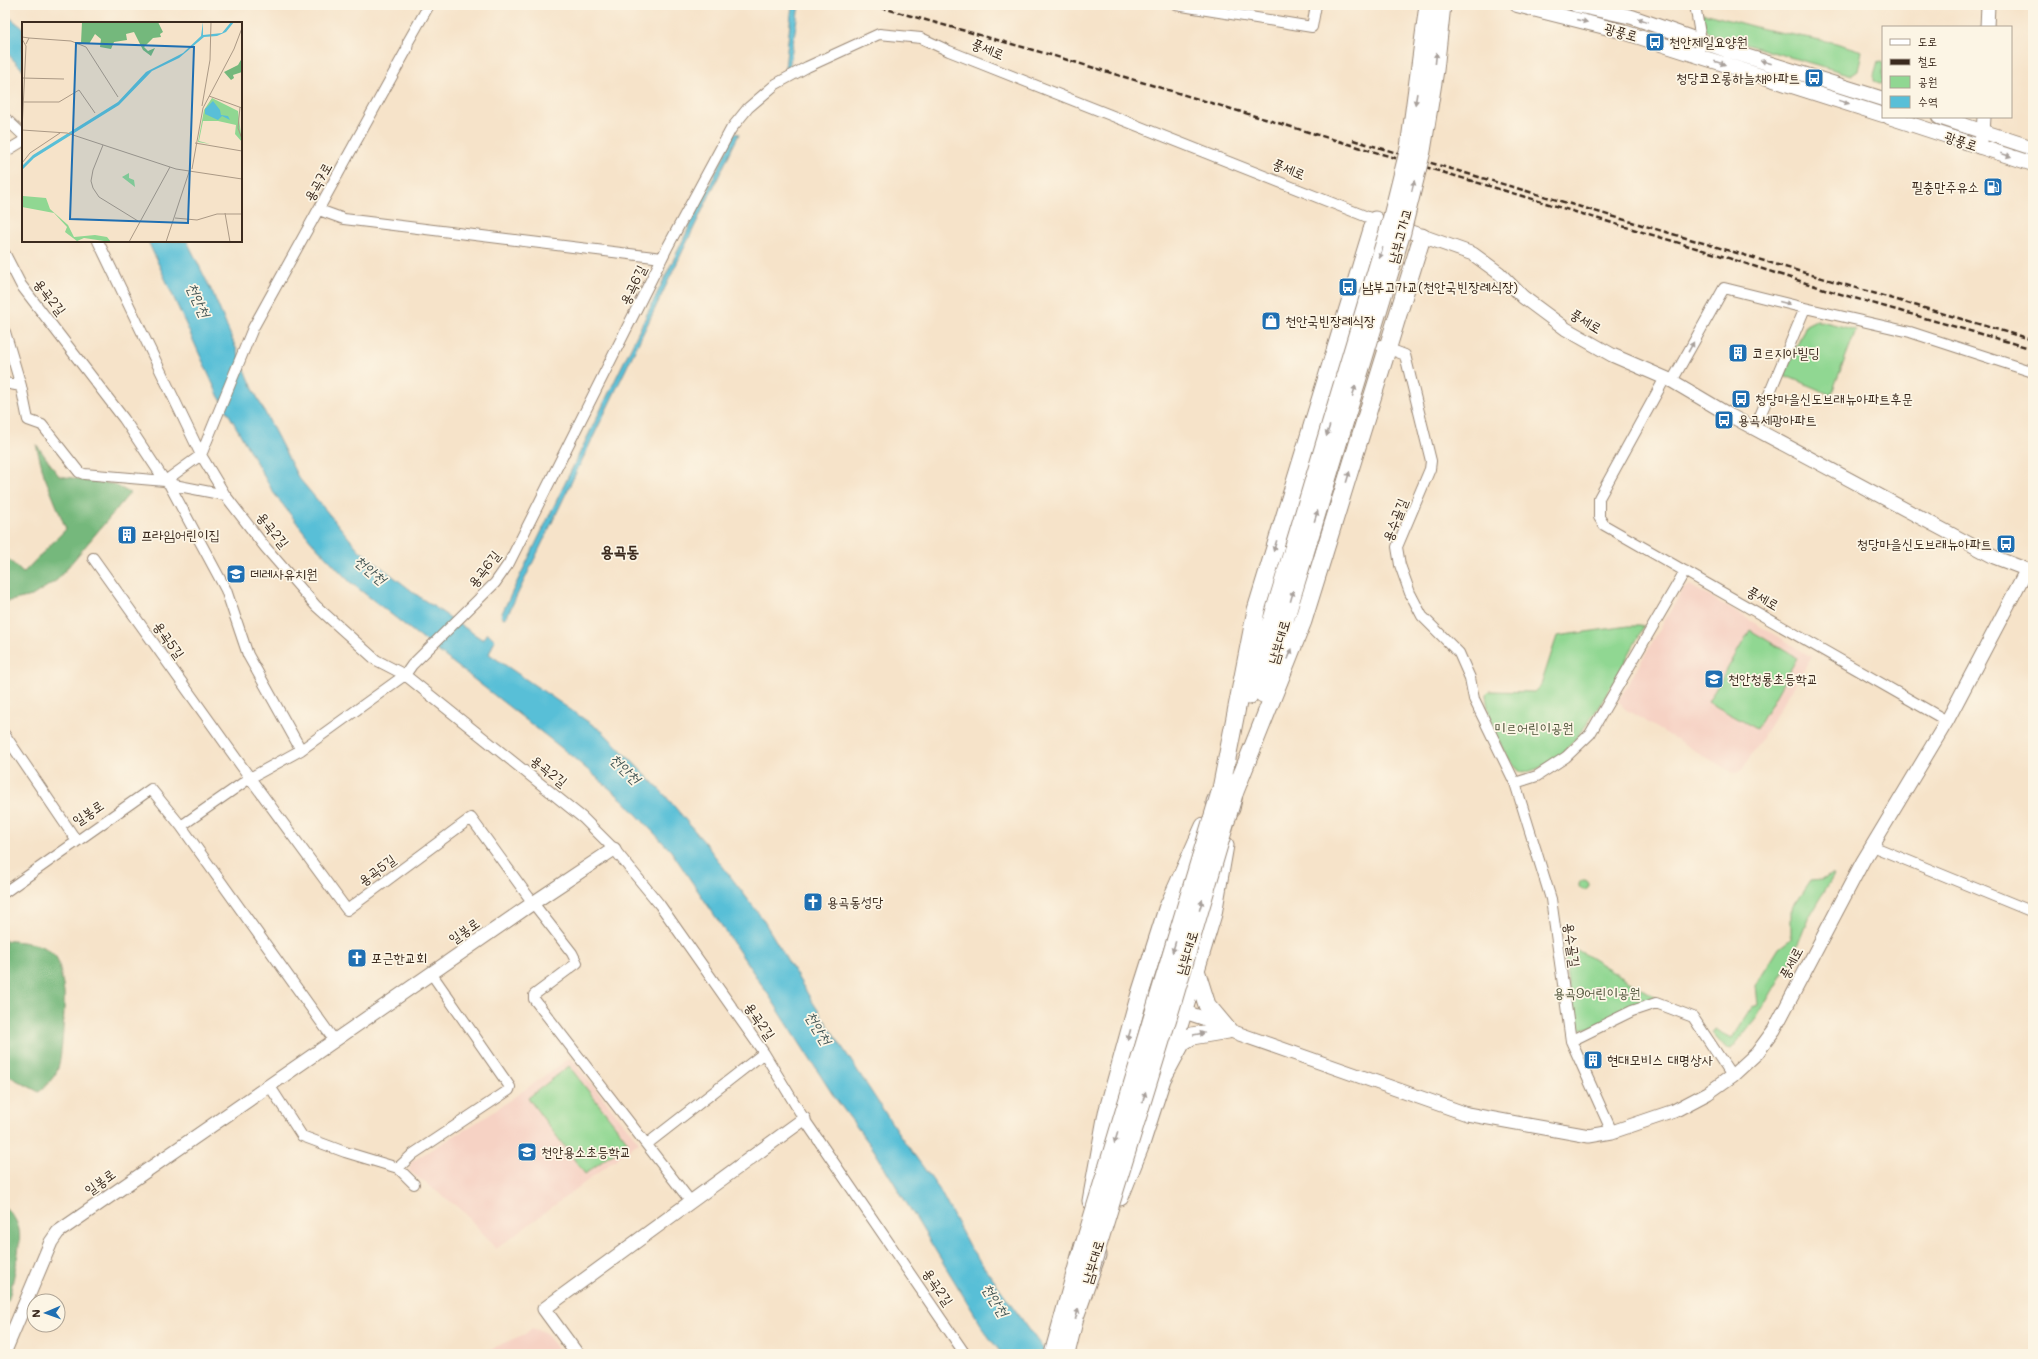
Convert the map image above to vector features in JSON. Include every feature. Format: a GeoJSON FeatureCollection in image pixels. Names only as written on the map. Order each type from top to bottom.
{"type":"FeatureCollection","features":[{"type":"Feature","properties":{"kind":"highway","name":"남부고가교"},"geometry":{"type":"LineString","coordinates":[[1299,551],[1409,148],[1428,5]]}},
{"type":"Feature","properties":{"kind":"highway","name":"남부고가교"},"geometry":{"type":"LineString","coordinates":[[1299,551],[1402,232],[1422,151],[1435,70],[1442,5]]}},
{"type":"Feature","properties":{"kind":"highway"},"geometry":{"type":"LineString","coordinates":[[1086,1263],[1141,1144],[1214,914],[1227,791],[1256,610],[1375,220]]}},
{"type":"Feature","properties":{"kind":"highway"},"geometry":{"type":"LineString","coordinates":[[1086,1263],[1107,1113],[1139,997],[1167,909],[1227,791],[1303,622],[1422,237]]}},
{"type":"Feature","properties":{"kind":"highway","name":"남부대로"},"geometry":{"type":"LineString","coordinates":[[1062,1353],[1063,1316],[1086,1263],[1172,1005],[1227,791],[1299,551]]}},
{"type":"Feature","properties":{"kind":"highway"},"geometry":{"type":"LineString","coordinates":[[1196,970],[1207,1005],[1228,1030]]}},
{"type":"Feature","properties":{"kind":"highway"},"geometry":{"type":"LineString","coordinates":[[1162,1079],[1182,1042],[1192,1036],[1228,1030]]}},
{"type":"Feature","properties":{"kind":"highway","name":"남부대로"},"geometry":{"type":"LineString","coordinates":[[1062,1353],[1075,1317],[1086,1263]]}},
{"type":"Feature","properties":{"kind":"main road","name":"광풍로"},"geometry":{"type":"LineString","coordinates":[[1517,5],[1617,30],[1882,115]]}},
{"type":"Feature","properties":{"kind":"main road","name":"광풍로"},"geometry":{"type":"LineString","coordinates":[[1576,5],[1632,17],[1726,50],[1882,99]]}},
{"type":"Feature","properties":{"kind":"main road","name":"광풍로"},"geometry":{"type":"LineString","coordinates":[[1892,118],[2033,164]]}},
{"type":"Feature","properties":{"kind":"main road","name":"광풍로"},"geometry":{"type":"LineString","coordinates":[[1942,118],[1983,133],[2033,148]]}},
{"type":"Feature","properties":{"kind":"street","name":"용곡7로"},"geometry":{"type":"LineString","coordinates":[[201,455],[253,328],[407,49],[408,42],[429,5]]}},
{"type":"Feature","properties":{"kind":"street","name":"용곡7로"},"geometry":{"type":"LineString","coordinates":[[407,49],[413,45],[435,5]]}},
{"type":"Feature","properties":{"kind":"street"},"geometry":{"type":"LineString","coordinates":[[1176,5],[1312,27],[1316,5]]}},
{"type":"Feature","properties":{"kind":"street"},"geometry":{"type":"LineString","coordinates":[[1695,5],[1701,40],[1698,56]]}},
{"type":"Feature","properties":{"kind":"street"},"geometry":{"type":"LineString","coordinates":[[1987,26],[1988,5]]}},
{"type":"Feature","properties":{"kind":"street","name":"풍세로"},"geometry":{"type":"LineString","coordinates":[[879,34],[921,38],[1375,220],[1473,254],[1499,273],[1523,297],[1566,329],[1612,355],[1668,379],[1755,428],[1994,556],[2030,571],[1947,721],[1872,846],[1774,1030],[1757,1053],[1732,1076],[1708,1093],[1674,1111],[1612,1132],[1589,1136],[1467,1114],[1228,1030]]}},
{"type":"Feature","properties":{"kind":"street","name":"용곡6길"},"geometry":{"type":"LineString","coordinates":[[405,676],[412,665],[495,583],[509,563],[662,258],[731,129],[748,108],[776,84],[807,67],[879,34]]}},
{"type":"Feature","properties":{"kind":"street"},"geometry":{"type":"LineString","coordinates":[[5,118],[22,134]]}},
{"type":"Feature","properties":{"kind":"street"},"geometry":{"type":"LineString","coordinates":[[1979,147],[1983,133],[1984,118]]}},
{"type":"Feature","properties":{"kind":"street"},"geometry":{"type":"LineString","coordinates":[[5,152],[22,142]]}},
{"type":"Feature","properties":{"kind":"street"},"geometry":{"type":"LineString","coordinates":[[319,210],[344,219],[662,258]]}},
{"type":"Feature","properties":{"kind":"street","name":"용곡2길"},"geometry":{"type":"LineString","coordinates":[[98,242],[201,455],[225,495],[265,547],[316,606],[376,660],[405,676],[583,818],[614,849],[660,905],[764,1053],[804,1119],[965,1354]]}},
{"type":"Feature","properties":{"kind":"street","name":"용곡2길"},"geometry":{"type":"LineString","coordinates":[[5,254],[21,285],[124,419],[167,482]]}},
{"type":"Feature","properties":{"kind":"street"},"geometry":{"type":"LineString","coordinates":[[1668,379],[1724,288],[1910,332],[2033,372]]}},
{"type":"Feature","properties":{"kind":"street"},"geometry":{"type":"LineString","coordinates":[[1755,428],[1806,308]]}},
{"type":"Feature","properties":{"kind":"street"},"geometry":{"type":"LineString","coordinates":[[5,332],[28,420],[42,425],[79,472],[167,482],[225,495]]}},
{"type":"Feature","properties":{"kind":"street","name":"용수골길"},"geometry":{"type":"LineString","coordinates":[[1341,332],[1405,355],[1431,461],[1430,469],[1397,547],[1400,565],[1410,592],[1422,616],[1459,653],[1470,678],[1474,699],[1515,783],[1551,898],[1571,1041],[1612,1132]]}},
{"type":"Feature","properties":{"kind":"street","name":"풍세로"},"geometry":{"type":"LineString","coordinates":[[1668,379],[1599,498],[1599,517],[1604,525],[1947,721]]}},
{"type":"Feature","properties":{"kind":"street"},"geometry":{"type":"LineString","coordinates":[[5,382],[20,386]]}},
{"type":"Feature","properties":{"kind":"street"},"geometry":{"type":"LineString","coordinates":[[167,482],[201,455]]}},
{"type":"Feature","properties":{"kind":"street"},"geometry":{"type":"LineString","coordinates":[[167,482],[226,590],[248,655],[301,750]]}},
{"type":"Feature","properties":{"kind":"street","name":"용곡5길"},"geometry":{"type":"LineString","coordinates":[[94,558],[250,778],[347,910],[472,818],[533,903]]}},
{"type":"Feature","properties":{"kind":"street"},"geometry":{"type":"LineString","coordinates":[[1515,783],[1537,776],[1566,758],[1590,734],[1685,571]]}},
{"type":"Feature","properties":{"kind":"street"},"geometry":{"type":"LineString","coordinates":[[181,826],[250,778],[301,750],[405,676]]}},
{"type":"Feature","properties":{"kind":"street"},"geometry":{"type":"LineString","coordinates":[[5,735],[76,840]]}},
{"type":"Feature","properties":{"kind":"street","name":"일봉로"},"geometry":{"type":"LineString","coordinates":[[5,892],[76,840],[151,789],[181,826],[334,1040]]}},
{"type":"Feature","properties":{"kind":"street"},"geometry":{"type":"LineString","coordinates":[[1872,846],[2033,912]]}},
{"type":"Feature","properties":{"kind":"street","name":"일봉로"},"geometry":{"type":"LineString","coordinates":[[5,1351],[51,1242],[58,1232],[334,1040],[614,849]]}},
{"type":"Feature","properties":{"kind":"street"},"geometry":{"type":"LineString","coordinates":[[533,903],[572,953],[577,963],[534,995],[534,999],[648,1144],[691,1202]]}},
{"type":"Feature","properties":{"kind":"street"},"geometry":{"type":"LineString","coordinates":[[398,1168],[414,1154],[509,1090],[509,1083],[431,974]]}},
{"type":"Feature","properties":{"kind":"street"},"geometry":{"type":"LineString","coordinates":[[1139,997],[1203,1018],[1228,1030]]}},
{"type":"Feature","properties":{"kind":"street"},"geometry":{"type":"LineString","coordinates":[[1571,1041],[1632,1011],[1656,1003],[1693,1017],[1732,1076]]}},
{"type":"Feature","properties":{"kind":"street"},"geometry":{"type":"LineString","coordinates":[[648,1144],[764,1053]]}},
{"type":"Feature","properties":{"kind":"street"},"geometry":{"type":"LineString","coordinates":[[269,1086],[302,1136],[345,1152],[398,1168],[414,1184]]}},
{"type":"Feature","properties":{"kind":"street"},"geometry":{"type":"LineString","coordinates":[[577,1354],[544,1309],[804,1119]]}},
{"type":"Feature","properties":{"kind":"shaded area","name":"천안청룡초등학교"},"geometry":{"type":"Polygon","coordinates":[[[1690,585],[1812,657],[1742,770],[1737,773],[1733,773],[1625,709],[1618,701],[1683,589],[1690,585]]]}},
{"type":"Feature","properties":{"kind":"shaded area","name":"천안용소초등학교"},"geometry":{"type":"Polygon","coordinates":[[[570,1058],[639,1142],[496,1249],[463,1211],[409,1171],[411,1162],[484,1118],[570,1058]]]}},
{"type":"Feature","properties":{"kind":"shaded area"},"geometry":{"type":"Polygon","coordinates":[[[532,1328],[545,1332],[561,1354],[485,1354],[499,1345],[525,1334],[532,1328]]]}},
{"type":"Feature","properties":{"kind":"green space"},"geometry":{"type":"Polygon","coordinates":[[[1703,13],[1763,29],[1836,43],[1862,51],[1858,71],[1852,75],[1710,34],[1705,28],[1703,13]]]}},
{"type":"Feature","properties":{"kind":"green space"},"geometry":{"type":"Polygon","coordinates":[[[1878,61],[1882,63],[1882,84],[1874,81],[1878,61]]]}},
{"type":"Feature","properties":{"kind":"green space"},"geometry":{"type":"Polygon","coordinates":[[[1818,319],[1818,322],[1821,321],[1856,330],[1831,395],[1784,375],[1806,325],[1818,319]]]}},
{"type":"Feature","properties":{"kind":"green space"},"geometry":{"type":"Polygon","coordinates":[[[36,444],[59,476],[113,484],[130,493],[57,580],[32,596],[5,602],[5,556],[23,573],[66,529],[44,475],[36,444]]]}},
{"type":"Feature","properties":{"kind":"green space","name":"미르어린이공원"},"geometry":{"type":"Polygon","coordinates":[[[1628,626],[1644,626],[1604,699],[1579,735],[1553,760],[1538,768],[1522,773],[1508,758],[1497,737],[1489,714],[1486,694],[1489,691],[1534,692],[1541,685],[1557,636],[1628,626]]]}},
{"type":"Feature","properties":{"kind":"green space"},"geometry":{"type":"Polygon","coordinates":[[[1750,630],[1797,658],[1757,729],[1708,702],[1750,630]]]}},
{"type":"Feature","properties":{"kind":"green space"},"geometry":{"type":"Polygon","coordinates":[[[1834,875],[1808,919],[1794,954],[1756,1019],[1730,1049],[1726,1049],[1712,1033],[1715,1029],[1732,1038],[1752,1007],[1758,1005],[1756,985],[1779,948],[1791,939],[1791,909],[1810,881],[1821,880],[1834,875]]]}},
{"type":"Feature","properties":{"kind":"green space"},"geometry":{"type":"Polygon","coordinates":[[[1584,880],[1589,885],[1584,890],[1579,885],[1584,880]]]}},
{"type":"Feature","properties":{"kind":"green space"},"geometry":{"type":"Polygon","coordinates":[[[5,940],[39,945],[45,948],[56,957],[60,968],[64,999],[63,1033],[59,1065],[55,1074],[39,1092],[5,1074],[5,940]]]}},
{"type":"Feature","properties":{"kind":"green space","name":"용곡9어린이공원"},"geometry":{"type":"Polygon","coordinates":[[[1574,948],[1651,994],[1656,999],[1591,1027],[1581,1029],[1574,1025],[1563,949],[1574,948]]]}},
{"type":"Feature","properties":{"kind":"green space"},"geometry":{"type":"Polygon","coordinates":[[[569,1066],[628,1142],[585,1174],[528,1098],[569,1066]]]}},
{"type":"Feature","properties":{"kind":"green space"},"geometry":{"type":"Polygon","coordinates":[[[5,1207],[16,1220],[20,1236],[16,1265],[8,1301],[5,1301],[5,1207]]]}},
{"type":"Feature","properties":{"kind":"water"},"geometry":{"type":"Polygon","coordinates":[[[792,5],[799,5],[789,70],[785,68],[792,5]]]}},
{"type":"Feature","properties":{"kind":"water"},"geometry":{"type":"Polygon","coordinates":[[[5,14],[22,27],[22,69],[5,51],[5,14]]]}},
{"type":"Feature","properties":{"kind":"water"},"geometry":{"type":"Polygon","coordinates":[[[735,133],[739,134],[507,616],[504,618],[501,616],[502,613],[735,133]]]}},
{"type":"Feature","properties":{"kind":"water","name":"천안천"},"geometry":{"type":"Polygon","coordinates":[[[148,242],[187,242],[214,296],[254,391],[298,477],[359,550],[421,598],[483,640],[488,633],[495,640],[489,654],[603,732],[663,793],[705,843],[762,918],[812,1001],[899,1134],[939,1189],[969,1246],[1047,1354],[1002,1354],[988,1336],[874,1150],[833,1095],[770,997],[671,851],[623,800],[568,753],[350,582],[311,541],[273,492],[218,395],[148,242]]]}},
{"type":"Feature","properties":{"kind":"railway"},"geometry":{"type":"LineString","coordinates":[[872,5],[1051,55],[1716,254],[1837,293],[2033,349]]}},
{"type":"Feature","properties":{"kind":"railway"},"geometry":{"type":"LineString","coordinates":[[1353,140],[2033,340]]}},
{"type":"Feature","properties":{"kind":"place","name":"천안제일요양원"},"geometry":{"type":"Point","coordinates":[1655,42]}},
{"type":"Feature","properties":{"kind":"place","name":"청당코오롱하늘채아파트"},"geometry":{"type":"Point","coordinates":[1814,78]}},
{"type":"Feature","properties":{"kind":"place","name":"필충만주유소"},"geometry":{"type":"Point","coordinates":[1993,187]}},
{"type":"Feature","properties":{"kind":"place","name":"남부고가교(천안국빈장례식장)"},"geometry":{"type":"Point","coordinates":[1348,287]}},
{"type":"Feature","properties":{"kind":"place","name":"천안국빈장례식장"},"geometry":{"type":"Point","coordinates":[1271,321]}},
{"type":"Feature","properties":{"kind":"place","name":"코르지아빌딩"},"geometry":{"type":"Point","coordinates":[1738,353]}},
{"type":"Feature","properties":{"kind":"place","name":"청당마을신도브래뉴아파트후문"},"geometry":{"type":"Point","coordinates":[1741,399]}},
{"type":"Feature","properties":{"kind":"place","name":"용곡세광아파트"},"geometry":{"type":"Point","coordinates":[1724,420]}},
{"type":"Feature","properties":{"kind":"place","name":"프라임어린이집"},"geometry":{"type":"Point","coordinates":[127,535]}},
{"type":"Feature","properties":{"kind":"place","name":"청당마을신도브래뉴아파트"},"geometry":{"type":"Point","coordinates":[2006,544]}},
{"type":"Feature","properties":{"kind":"place","name":"데레사유치원"},"geometry":{"type":"Point","coordinates":[236,574]}},
{"type":"Feature","properties":{"kind":"place","name":"천안청룡초등학교"},"geometry":{"type":"Point","coordinates":[1714,679]}},
{"type":"Feature","properties":{"kind":"place","name":"용곡동성당"},"geometry":{"type":"Point","coordinates":[813,902]}},
{"type":"Feature","properties":{"kind":"place","name":"포근한교회"},"geometry":{"type":"Point","coordinates":[357,958]}},
{"type":"Feature","properties":{"kind":"place","name":"현대모비스 대명상사"},"geometry":{"type":"Point","coordinates":[1593,1060]}},
{"type":"Feature","properties":{"kind":"place","name":"천안용소초등학교"},"geometry":{"type":"Point","coordinates":[527,1152]}},
{"type":"Feature","properties":{"kind":"district","name":"용곡동"},"geometry":{"type":"Point","coordinates":[620,551]}}]}
